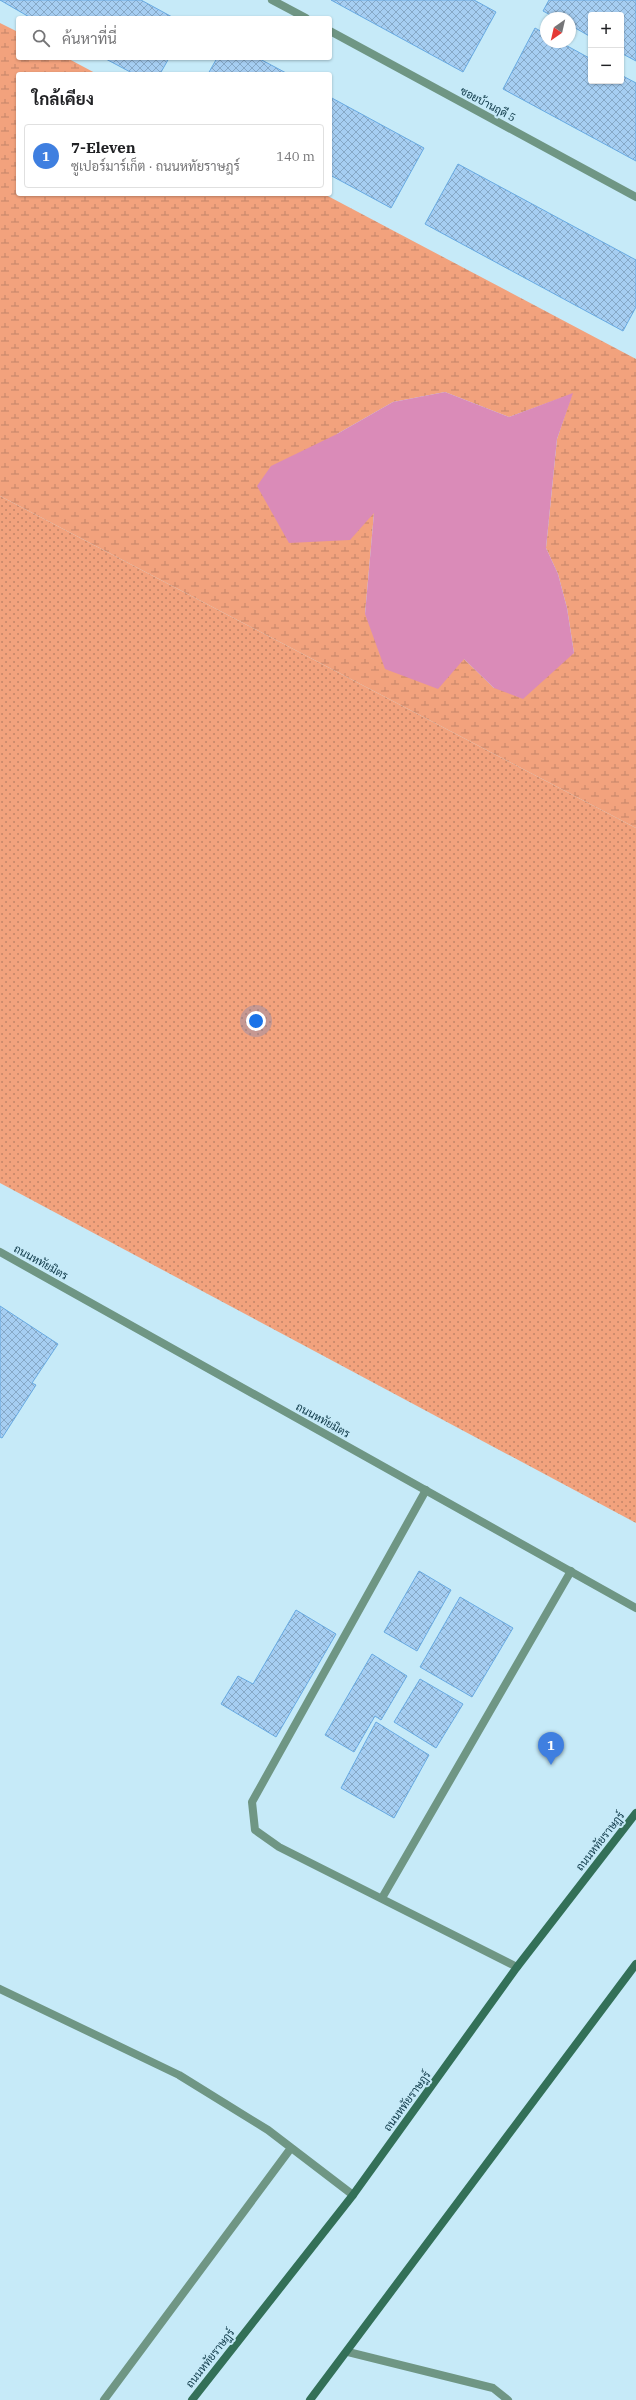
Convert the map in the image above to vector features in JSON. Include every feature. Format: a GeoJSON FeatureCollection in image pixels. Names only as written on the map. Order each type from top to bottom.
{"type":"FeatureCollection","features":[{"type":"Feature","properties":{"kind":"main road","name":"ถนนหทัยราษฎร์"},"geometry":{"type":"LineString","coordinates":[[192,2400],[353,2195],[517,1967],[636,1813]]}},
{"type":"Feature","properties":{"kind":"main road"},"geometry":{"type":"LineString","coordinates":[[310,2400],[348,2352],[636,1964]]}},
{"type":"Feature","properties":{"kind":"street"},"geometry":{"type":"LineString","coordinates":[[272,0],[302,16]]}},
{"type":"Feature","properties":{"kind":"street","name":"ซอยบ้านฤดี 5"},"geometry":{"type":"LineString","coordinates":[[332,32],[636,197]]}},
{"type":"Feature","properties":{"kind":"street","name":"ถนนหทัยมิตร"},"geometry":{"type":"LineString","coordinates":[[0,1252],[636,1608]]}},
{"type":"Feature","properties":{"kind":"street"},"geometry":{"type":"LineString","coordinates":[[426,1490],[252,1802],[255,1830],[279,1847],[517,1967]]}},
{"type":"Feature","properties":{"kind":"street"},"geometry":{"type":"LineString","coordinates":[[382,1898],[571,1572]]}},
{"type":"Feature","properties":{"kind":"street"},"geometry":{"type":"LineString","coordinates":[[0,1989],[179,2075],[268,2130],[353,2195]]}},
{"type":"Feature","properties":{"kind":"street"},"geometry":{"type":"LineString","coordinates":[[104,2400],[291,2148]]}},
{"type":"Feature","properties":{"kind":"street"},"geometry":{"type":"LineString","coordinates":[[348,2352],[493,2388],[508,2400]]}},
{"type":"Feature","properties":{"kind":"green space"},"geometry":{"type":"Polygon","coordinates":[[[0,23],[16,31],[16,60],[71,60],[93,72],[16,72],[16,196],[328,196],[636,359],[636,828],[0,496],[0,23]],[[445,392],[393,402],[337,434],[374,513],[365,614],[464,659],[494,688],[574,653],[567,608],[558,574],[546,548],[557,439],[572,394],[509,417],[445,392]]]}},
{"type":"Feature","properties":{"kind":"green space"},"geometry":{"type":"Polygon","coordinates":[[[0,496],[636,828],[636,1523],[0,1183],[0,496]]]}},
{"type":"Feature","properties":{"kind":"shaded area"},"geometry":{"type":"Polygon","coordinates":[[[445,392],[509,417],[573,393],[557,439],[546,548],[558,574],[567,608],[574,653],[523,699],[494,688],[464,659],[438,689],[385,669],[365,614],[374,513],[350,540],[289,543],[257,486],[271,466],[337,434],[393,402],[445,392]]]}},
{"type":"Feature","properties":{"kind":"building"},"geometry":{"type":"Polygon","coordinates":[[[0,0],[141,0],[170,16],[28,16],[0,0]]]}},
{"type":"Feature","properties":{"kind":"building"},"geometry":{"type":"Polygon","coordinates":[[[331,0],[474,0],[496,12],[463,72],[331,0]]]}},
{"type":"Feature","properties":{"kind":"building"},"geometry":{"type":"Polygon","coordinates":[[[549,0],[636,0],[636,61],[624,55],[624,12],[588,12],[588,35],[576,28],[576,12],[543,11],[549,0]]]}},
{"type":"Feature","properties":{"kind":"building"},"geometry":{"type":"Polygon","coordinates":[[[535,28],[540,31],[540,48],[571,48],[588,57],[588,84],[624,84],[624,77],[636,83],[636,161],[503,89],[535,28]]]}},
{"type":"Feature","properties":{"kind":"building"},"geometry":{"type":"Polygon","coordinates":[[[108,60],[168,60],[161,72],[130,72],[108,60]]]}},
{"type":"Feature","properties":{"kind":"building"},"geometry":{"type":"Polygon","coordinates":[[[216,60],[262,60],[284,72],[209,72],[216,60]]]}},
{"type":"Feature","properties":{"kind":"building"},"geometry":{"type":"Polygon","coordinates":[[[332,98],[424,148],[391,208],[332,176],[332,98]]]}},
{"type":"Feature","properties":{"kind":"building"},"geometry":{"type":"Polygon","coordinates":[[[458,164],[636,260],[636,307],[623,331],[425,224],[458,164]]]}},
{"type":"Feature","properties":{"kind":"building"},"geometry":{"type":"Polygon","coordinates":[[[0,1306],[58,1344],[32,1383],[36,1385],[2,1438],[0,1437],[0,1306]]]}},
{"type":"Feature","properties":{"kind":"building"},"geometry":{"type":"Polygon","coordinates":[[[419,1571],[451,1590],[417,1651],[384,1632],[419,1571]]]}},
{"type":"Feature","properties":{"kind":"building"},"geometry":{"type":"Polygon","coordinates":[[[460,1597],[513,1628],[472,1697],[420,1667],[460,1597]]]}},
{"type":"Feature","properties":{"kind":"building"},"geometry":{"type":"Polygon","coordinates":[[[296,1610],[336,1634],[276,1737],[221,1704],[238,1676],[253,1684],[296,1610]]]}},
{"type":"Feature","properties":{"kind":"building"},"geometry":{"type":"Polygon","coordinates":[[[372,1654],[407,1676],[381,1720],[375,1716],[354,1752],[325,1735],[372,1654]]]}},
{"type":"Feature","properties":{"kind":"building"},"geometry":{"type":"Polygon","coordinates":[[[420,1679],[463,1704],[436,1748],[394,1722],[420,1679]]]}},
{"type":"Feature","properties":{"kind":"building"},"geometry":{"type":"Polygon","coordinates":[[[376,1722],[429,1755],[394,1818],[341,1788],[376,1722]]]}},
{"type":"Feature","properties":{"kind":"place","name":"7-Eleven"},"geometry":{"type":"Point","coordinates":[551,1765]}}]}
